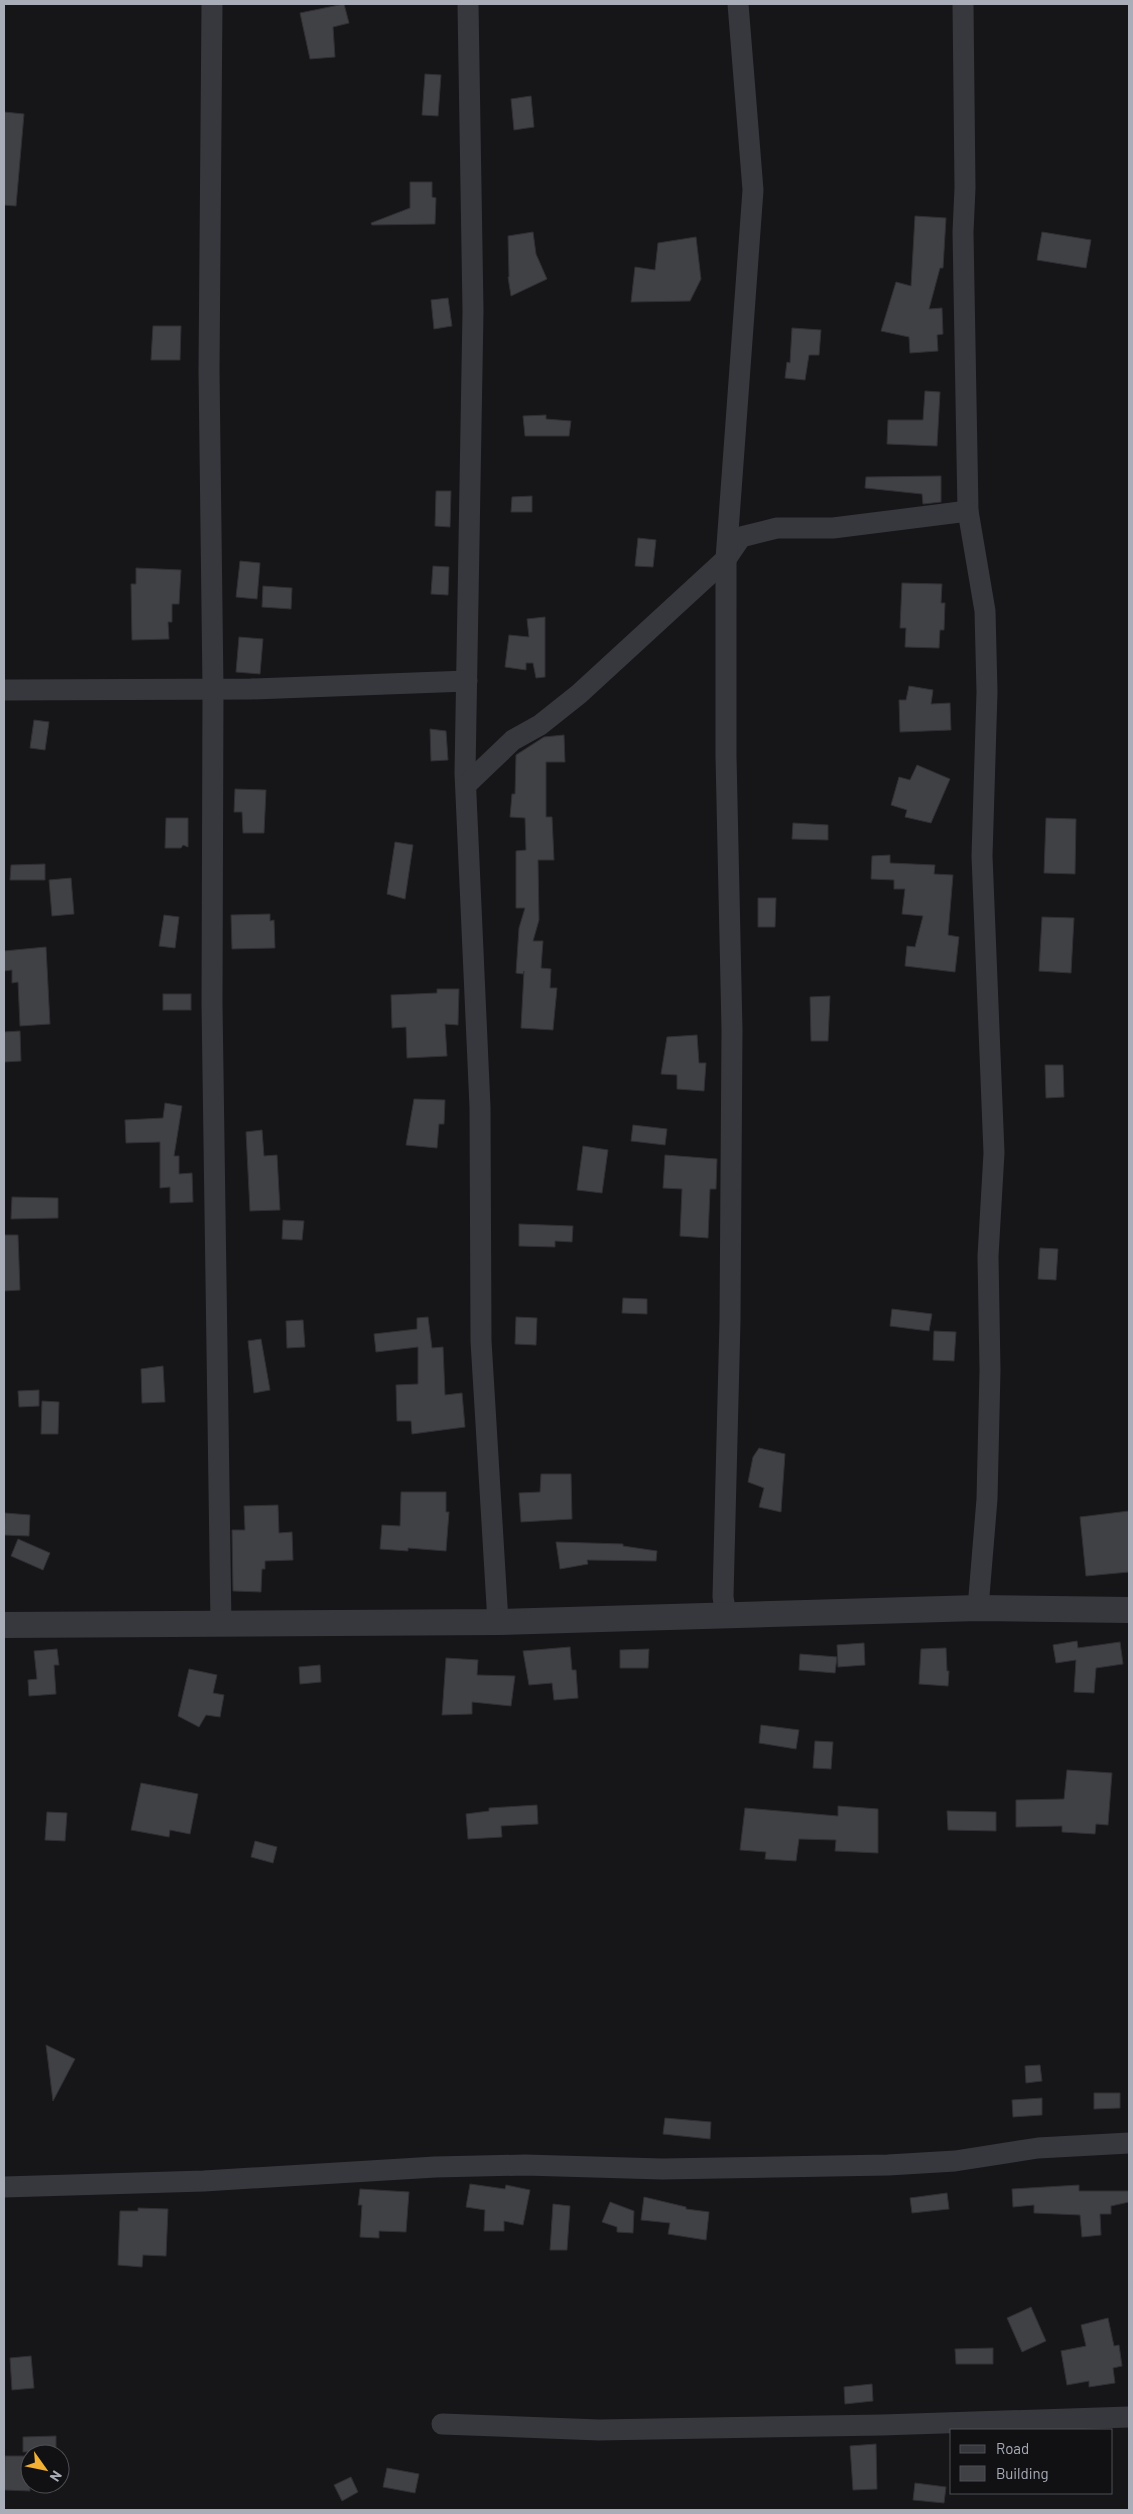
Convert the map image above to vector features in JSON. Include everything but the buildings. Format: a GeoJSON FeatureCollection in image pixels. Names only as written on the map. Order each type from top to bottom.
{"type":"FeatureCollection","features":[{"type":"Feature","properties":{"kind":"street"},"geometry":{"type":"LineString","coordinates":[[212,4],[209,370],[213,689],[212,1004],[221,1624]]}},
{"type":"Feature","properties":{"kind":"street"},"geometry":{"type":"LineString","coordinates":[[468,4],[473,311],[466,785],[480,1107],[481,1341],[498,1622]]}},
{"type":"Feature","properties":{"kind":"street"},"geometry":{"type":"LineString","coordinates":[[726,1616],[723,1597],[730,1320],[732,1030],[726,756],[726,559],[753,190],[738,4]]}},
{"type":"Feature","properties":{"kind":"street"},"geometry":{"type":"LineString","coordinates":[[963,4],[965,188],[963,232],[968,511],[985,610],[987,692],[982,856],[994,1153],[988,1256],[990,1370],[987,1499],[978,1608]]}},
{"type":"Feature","properties":{"kind":"street"},"geometry":{"type":"LineString","coordinates":[[466,785],[513,740],[540,725],[579,694],[726,559],[741,537],[777,528],[834,528],[968,511]]}},
{"type":"Feature","properties":{"kind":"street"},"geometry":{"type":"LineString","coordinates":[[4,690],[213,689],[467,681]]}},
{"type":"Feature","properties":{"kind":"street"},"geometry":{"type":"LineString","coordinates":[[4,1625],[498,1622],[978,1608],[1129,1610]]}},
{"type":"Feature","properties":{"kind":"street"},"geometry":{"type":"LineString","coordinates":[[4,2187],[204,2181],[435,2167],[525,2165],[662,2169],[888,2165],[955,2161],[1038,2148],[1129,2143]]}},
{"type":"Feature","properties":{"kind":"street"},"geometry":{"type":"LineString","coordinates":[[442,2424],[599,2430],[872,2426],[1129,2417]]}}]}
